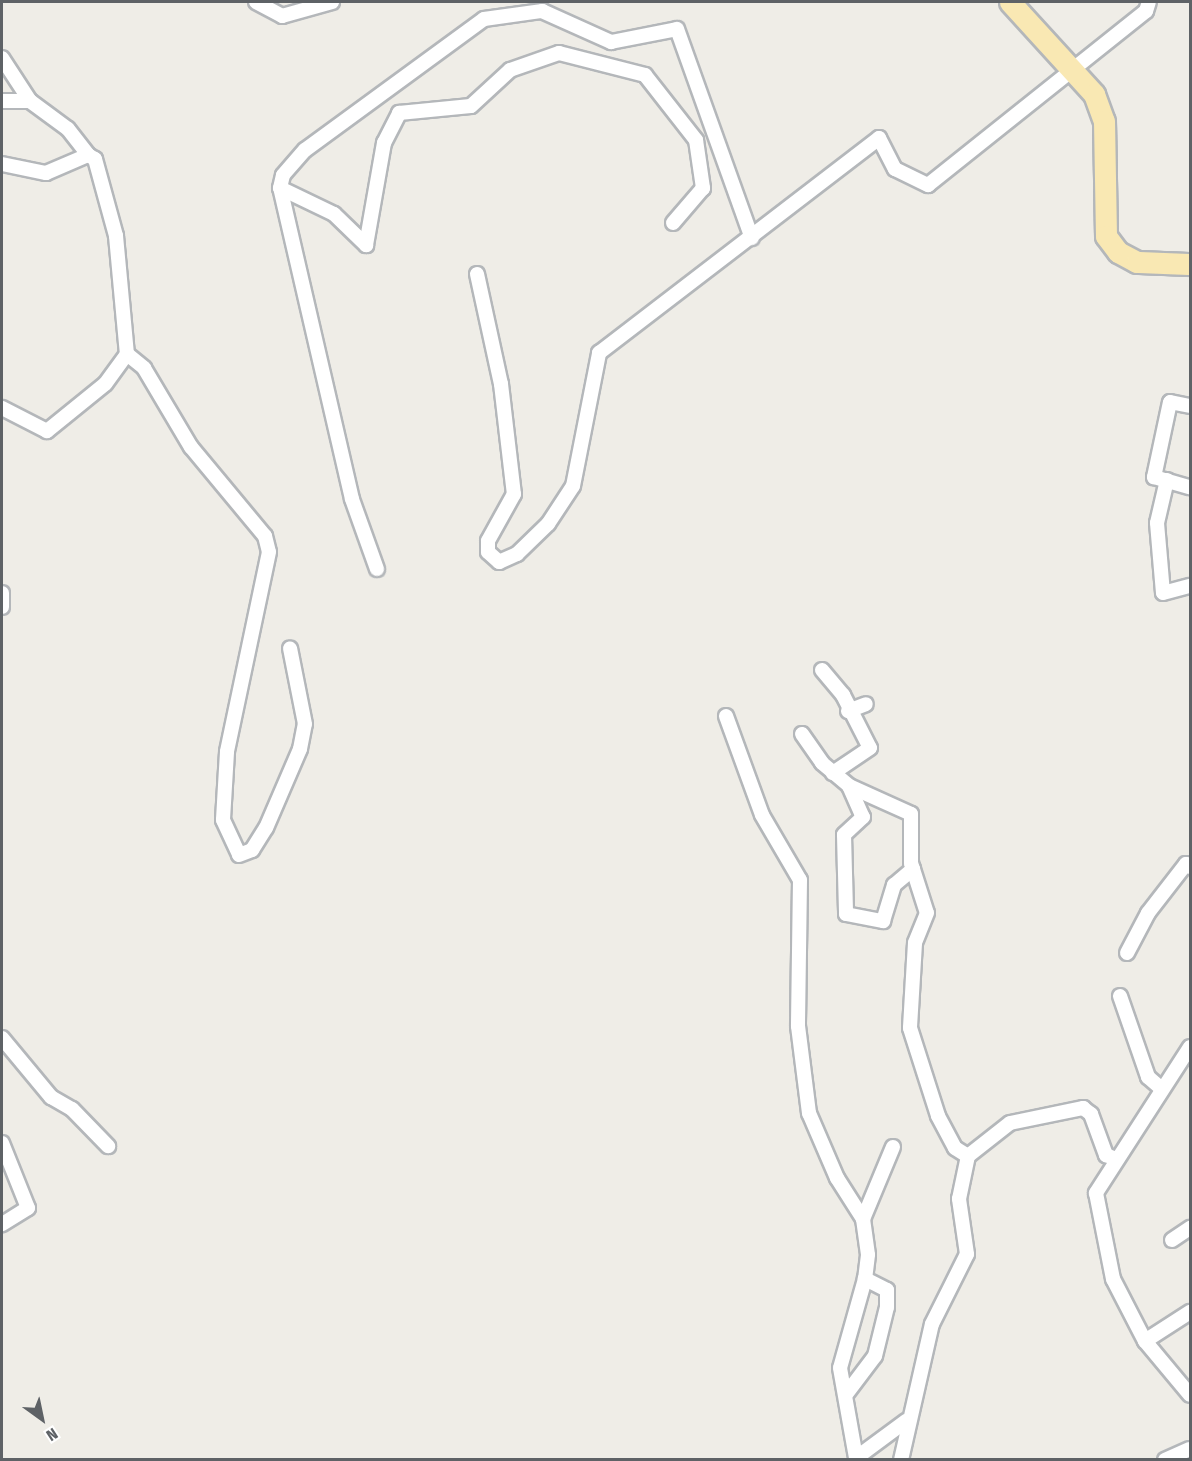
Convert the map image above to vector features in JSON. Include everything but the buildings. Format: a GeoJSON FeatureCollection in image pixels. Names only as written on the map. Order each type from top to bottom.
{"type":"FeatureCollection","features":[{"type":"Feature","properties":{"kind":"main road"},"geometry":{"type":"LineString","coordinates":[[1010,2],[1075,70],[1094,94],[1104,121],[1106,236],[1118,252],[1137,262],[1191,264]]}},
{"type":"Feature","properties":{"kind":"street"},"geometry":{"type":"LineString","coordinates":[[256,2],[282,16],[332,2]]}},
{"type":"Feature","properties":{"kind":"street"},"geometry":{"type":"LineString","coordinates":[[477,274],[501,384],[514,494],[488,541],[488,552],[499,562],[517,554],[548,524],[573,486],[599,353],[752,238],[879,138],[895,169],[928,185],[1075,70],[1146,11],[1149,2]]}},
{"type":"Feature","properties":{"kind":"street"},"geometry":{"type":"LineString","coordinates":[[377,569],[352,499],[280,188],[283,175],[305,150],[484,19],[542,11],[611,42],[678,29],[752,238]]}},
{"type":"Feature","properties":{"kind":"street"},"geometry":{"type":"LineString","coordinates":[[280,188],[334,214],[366,245],[384,142],[399,113],[471,106],[510,70],[559,53],[645,75],[696,140],[703,188],[673,224]]}},
{"type":"Feature","properties":{"kind":"street"},"geometry":{"type":"LineString","coordinates":[[2,58],[30,100],[68,129],[102,169],[116,236],[127,354],[105,384],[47,430],[2,408]]}},
{"type":"Feature","properties":{"kind":"street"},"geometry":{"type":"LineString","coordinates":[[2,101],[30,100]]}},
{"type":"Feature","properties":{"kind":"street"},"geometry":{"type":"LineString","coordinates":[[2,164],[46,173],[88,155]]}},
{"type":"Feature","properties":{"kind":"street"},"geometry":{"type":"LineString","coordinates":[[127,354],[144,368],[191,447],[265,536],[268,552],[227,752],[223,820],[239,855],[252,850],[266,828],[300,749],[305,724],[290,648]]}},
{"type":"Feature","properties":{"kind":"street"},"geometry":{"type":"LineString","coordinates":[[1191,406],[1170,402],[1154,477],[1191,487]]}},
{"type":"Feature","properties":{"kind":"street"},"geometry":{"type":"LineString","coordinates":[[1167,480],[1157,523],[1163,593],[1191,586]]}},
{"type":"Feature","properties":{"kind":"street"},"geometry":{"type":"LineString","coordinates":[[2,593],[2,607]]}},
{"type":"Feature","properties":{"kind":"street"},"geometry":{"type":"LineString","coordinates":[[822,670],[843,695],[848,711],[870,748],[833,773]]}},
{"type":"Feature","properties":{"kind":"street"},"geometry":{"type":"LineString","coordinates":[[848,711],[866,704]]}},
{"type":"Feature","properties":{"kind":"street"},"geometry":{"type":"LineString","coordinates":[[726,716],[762,815],[800,880],[798,1026],[809,1113],[837,1178],[863,1219],[868,1255],[865,1280],[840,1368],[847,1393],[846,1429],[856,1459],[906,1421]]}},
{"type":"Feature","properties":{"kind":"street"},"geometry":{"type":"LineString","coordinates":[[802,734],[833,773],[849,786],[911,814],[913,869],[927,913],[915,943],[910,1028],[938,1116],[955,1148],[968,1156]]}},
{"type":"Feature","properties":{"kind":"street"},"geometry":{"type":"LineString","coordinates":[[849,786],[863,817],[844,835],[846,915],[883,921],[894,885],[913,869]]}},
{"type":"Feature","properties":{"kind":"street"},"geometry":{"type":"LineString","coordinates":[[1127,953],[1148,913],[1186,864],[1191,867]]}},
{"type":"Feature","properties":{"kind":"street"},"geometry":{"type":"LineString","coordinates":[[1120,996],[1148,1077],[1162,1089]]}},
{"type":"Feature","properties":{"kind":"street"},"geometry":{"type":"LineString","coordinates":[[2,1038],[51,1097],[72,1109],[108,1146]]}},
{"type":"Feature","properties":{"kind":"street"},"geometry":{"type":"LineString","coordinates":[[1191,1047],[1096,1193],[1113,1279],[1145,1341],[1191,1395]]}},
{"type":"Feature","properties":{"kind":"street"},"geometry":{"type":"LineString","coordinates":[[901,1460],[906,1421],[932,1324],[967,1254],[959,1199],[968,1156],[1010,1123],[1083,1108],[1091,1114],[1106,1155],[1116,1159]]}},
{"type":"Feature","properties":{"kind":"street"},"geometry":{"type":"LineString","coordinates":[[2,1143],[28,1208],[2,1224]]}},
{"type":"Feature","properties":{"kind":"street"},"geometry":{"type":"LineString","coordinates":[[863,1219],[893,1147]]}},
{"type":"Feature","properties":{"kind":"street"},"geometry":{"type":"LineString","coordinates":[[1172,1240],[1191,1228]]}},
{"type":"Feature","properties":{"kind":"street"},"geometry":{"type":"LineString","coordinates":[[847,1393],[874,1356],[887,1307],[887,1290],[865,1280]]}},
{"type":"Feature","properties":{"kind":"street"},"geometry":{"type":"LineString","coordinates":[[1145,1341],[1191,1312]]}},
{"type":"Feature","properties":{"kind":"street"},"geometry":{"type":"LineString","coordinates":[[1165,1460],[1191,1449]]}}]}
